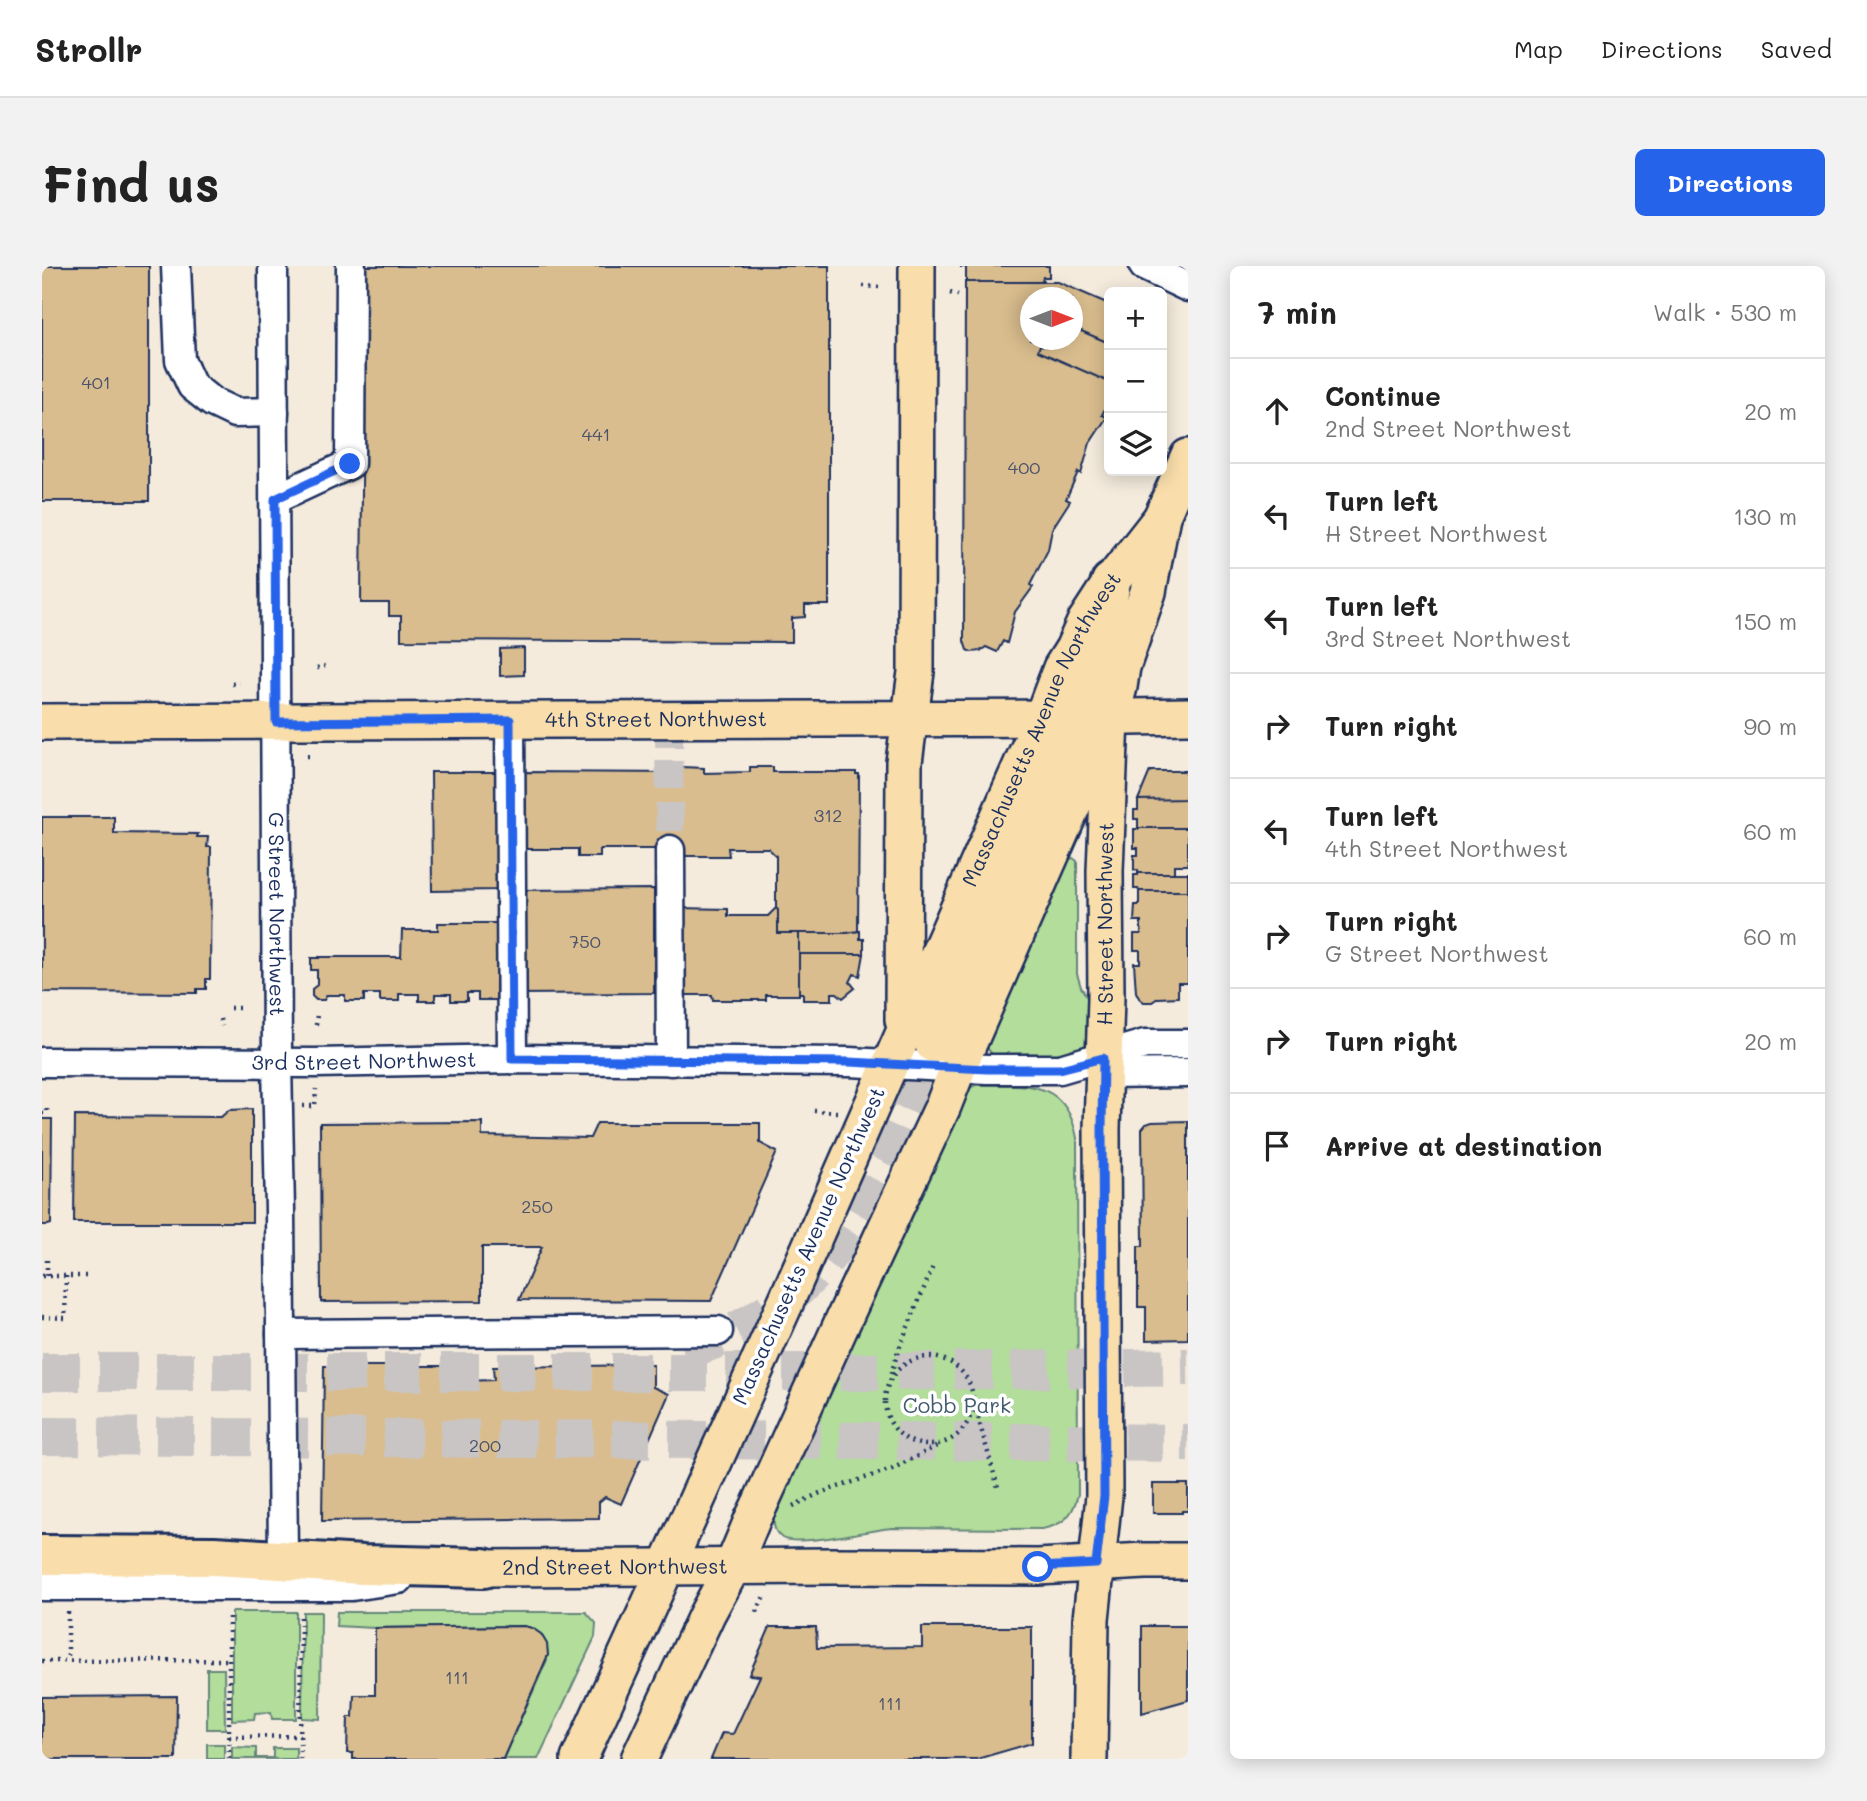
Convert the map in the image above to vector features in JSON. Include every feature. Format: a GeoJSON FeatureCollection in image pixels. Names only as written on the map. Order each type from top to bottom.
{"type":"FeatureCollection","features":[{"type":"Feature","properties":{"kind":"highway"},"geometry":{"type":"LineString","coordinates":[[921,1052],[1055,767],[1057,718],[1101,638],[1111,582]]}},
{"type":"Feature","properties":{"kind":"highway"},"geometry":{"type":"LineString","coordinates":[[42,1555],[214,1556],[363,1565],[484,1568]]}},
{"type":"Feature","properties":{"kind":"main road"},"geometry":{"type":"LineString","coordinates":[[917,266],[916,672],[904,762],[921,1052]]}},
{"type":"Feature","properties":{"kind":"main road","name":"Massachusetts Avenue Northwest"},"geometry":{"type":"LineString","coordinates":[[579,1759],[784,1306],[921,1052],[1111,718],[1122,667],[1148,592],[1162,516],[1188,457]]}},
{"type":"Feature","properties":{"kind":"main road","name":"Massachusetts Avenue Northwest"},"geometry":{"type":"LineString","coordinates":[[1111,582],[1162,516]]}},
{"type":"Feature","properties":{"kind":"main road","name":"4th Street Northwest"},"geometry":{"type":"LineString","coordinates":[[42,722],[1188,716]]}},
{"type":"Feature","properties":{"kind":"main road","name":"H Street Northwest"},"geometry":{"type":"LineString","coordinates":[[1089,1759],[1091,1619],[1104,1496],[1102,1129],[1105,871],[1111,718]]}},
{"type":"Feature","properties":{"kind":"main road","name":"Massachusetts Avenue Northwest"},"geometry":{"type":"LineString","coordinates":[[639,1759],[707,1614],[732,1568],[753,1517],[777,1505],[852,1301],[943,1106],[921,1052]]}},
{"type":"Feature","properties":{"kind":"main road","name":"2nd Street Northwest"},"geometry":{"type":"LineString","coordinates":[[484,1568],[1038,1567],[1145,1561],[1188,1562]]}},
{"type":"Feature","properties":{"kind":"street"},"geometry":{"type":"LineString","coordinates":[[176,266],[180,360],[192,386],[212,402],[235,413],[274,412]]}},
{"type":"Feature","properties":{"kind":"street","name":"G Street Northwest"},"geometry":{"type":"LineString","coordinates":[[274,266],[282,1560]]}},
{"type":"Feature","properties":{"kind":"street"},"geometry":{"type":"LineString","coordinates":[[275,499],[350,464],[351,266]]}},
{"type":"Feature","properties":{"kind":"street"},"geometry":{"type":"LineString","coordinates":[[1144,266],[1188,287]]}},
{"type":"Feature","properties":{"kind":"street"},"geometry":{"type":"LineString","coordinates":[[510,720],[512,1059]]}},
{"type":"Feature","properties":{"kind":"street"},"geometry":{"type":"LineString","coordinates":[[670,850],[671,1061]]}},
{"type":"Feature","properties":{"kind":"street","name":"3rd Street Northwest"},"geometry":{"type":"LineString","coordinates":[[1103,1066],[1145,1044],[1188,1044]]}},
{"type":"Feature","properties":{"kind":"street","name":"3rd Street Northwest"},"geometry":{"type":"LineString","coordinates":[[42,1062],[512,1059],[849,1062],[921,1052],[1060,1069],[1103,1066],[1188,1073]]}},
{"type":"Feature","properties":{"kind":"street"},"geometry":{"type":"LineString","coordinates":[[281,1334],[718,1331]]}},
{"type":"Feature","properties":{"kind":"street","name":"2nd Street Northwest"},"geometry":{"type":"LineString","coordinates":[[42,1586],[352,1586],[484,1568]]}},
{"type":"Feature","properties":{"kind":"path"},"geometry":{"type":"LineString","coordinates":[[863,286],[881,287]]}},
{"type":"Feature","properties":{"kind":"path"},"geometry":{"type":"LineString","coordinates":[[950,293],[958,295]]}},
{"type":"Feature","properties":{"kind":"path"},"geometry":{"type":"LineString","coordinates":[[317,668],[325,666]]}},
{"type":"Feature","properties":{"kind":"path"},"geometry":{"type":"LineString","coordinates":[[232,684],[239,683]]}},
{"type":"Feature","properties":{"kind":"path"},"geometry":{"type":"LineString","coordinates":[[230,1007],[239,1008]]}},
{"type":"Feature","properties":{"kind":"path"},"geometry":{"type":"LineString","coordinates":[[316,1026],[317,1014]]}},
{"type":"Feature","properties":{"kind":"path"},"geometry":{"type":"LineString","coordinates":[[220,1019],[222,1026]]}},
{"type":"Feature","properties":{"kind":"path"},"geometry":{"type":"LineString","coordinates":[[302,1106],[315,1106],[316,1088]]}},
{"type":"Feature","properties":{"kind":"path"},"geometry":{"type":"LineString","coordinates":[[42,1113],[47,1113],[47,1105]]}},
{"type":"Feature","properties":{"kind":"path"},"geometry":{"type":"LineString","coordinates":[[814,1111],[845,1112]]}},
{"type":"Feature","properties":{"kind":"path"},"geometry":{"type":"LineString","coordinates":[[47,1260],[44,1276],[88,1276]]}},
{"type":"Feature","properties":{"kind":"path"},"geometry":{"type":"LineString","coordinates":[[934,1264],[898,1351],[885,1393],[885,1408],[889,1422],[899,1434],[912,1442],[942,1444]]}},
{"type":"Feature","properties":{"kind":"path"},"geometry":{"type":"LineString","coordinates":[[42,1317],[65,1318],[66,1276]]}},
{"type":"Feature","properties":{"kind":"path"},"geometry":{"type":"LineString","coordinates":[[890,1378],[899,1367],[911,1359],[926,1356],[940,1357],[954,1363],[964,1373],[971,1386],[999,1490]]}},
{"type":"Feature","properties":{"kind":"path"},"geometry":{"type":"LineString","coordinates":[[777,1505],[892,1469],[942,1444],[964,1427],[971,1415],[974,1401]]}},
{"type":"Feature","properties":{"kind":"path"},"geometry":{"type":"LineString","coordinates":[[757,1612],[765,1592]]}},
{"type":"Feature","properties":{"kind":"path"},"geometry":{"type":"LineString","coordinates":[[229,1606],[229,1759]]}},
{"type":"Feature","properties":{"kind":"path"},"geometry":{"type":"LineString","coordinates":[[300,1759],[301,1607]]}},
{"type":"Feature","properties":{"kind":"path"},"geometry":{"type":"LineString","coordinates":[[68,1610],[68,1661]]}},
{"type":"Feature","properties":{"kind":"path"},"geometry":{"type":"LineString","coordinates":[[42,1661],[229,1660]]}},
{"type":"Feature","properties":{"kind":"path"},"geometry":{"type":"LineString","coordinates":[[229,1737],[300,1736]]}},
{"type":"Feature","properties":{"kind":"green space"},"geometry":{"type":"Polygon","coordinates":[[[1073,858],[1077,861],[1077,974],[1089,1001],[1087,1048],[1073,1055],[992,1054],[986,1045],[1067,862],[1073,858]]]}},
{"type":"Feature","properties":{"kind":"green space","name":"Cobb Park"},"geometry":{"type":"Polygon","coordinates":[[[976,1085],[1027,1086],[1053,1095],[1072,1118],[1077,1138],[1078,1494],[1073,1508],[1061,1522],[1042,1529],[892,1528],[803,1541],[782,1538],[775,1529],[774,1518],[963,1094],[976,1085]]]}},
{"type":"Feature","properties":{"kind":"green space"},"geometry":{"type":"Polygon","coordinates":[[[232,1612],[296,1612],[296,1719],[272,1719],[271,1712],[255,1713],[254,1719],[232,1720],[232,1612]]]}},
{"type":"Feature","properties":{"kind":"green space"},"geometry":{"type":"Polygon","coordinates":[[[303,1612],[321,1612],[320,1719],[302,1718],[303,1612]]]}},
{"type":"Feature","properties":{"kind":"green space"},"geometry":{"type":"Polygon","coordinates":[[[337,1612],[586,1612],[596,1623],[595,1637],[538,1759],[503,1759],[547,1660],[546,1642],[540,1634],[524,1626],[336,1626],[337,1612]]]}},
{"type":"Feature","properties":{"kind":"green space"},"geometry":{"type":"Polygon","coordinates":[[[207,1669],[224,1669],[225,1729],[207,1729],[207,1669]]]}},
{"type":"Feature","properties":{"kind":"green space"},"geometry":{"type":"Polygon","coordinates":[[[207,1744],[224,1744],[224,1759],[207,1759],[207,1744]]]}},
{"type":"Feature","properties":{"kind":"green space"},"geometry":{"type":"Polygon","coordinates":[[[232,1747],[256,1748],[256,1758],[273,1758],[273,1748],[296,1748],[296,1759],[232,1759],[232,1747]]]}},
{"type":"Feature","properties":{"kind":"building"},"geometry":{"type":"Polygon","coordinates":[[[42,266],[149,266],[149,501],[42,501],[42,266]]]}},
{"type":"Feature","properties":{"kind":"building"},"geometry":{"type":"Polygon","coordinates":[[[364,266],[829,266],[829,605],[805,605],[805,617],[792,618],[792,642],[401,640],[401,616],[389,616],[389,603],[361,603],[364,266]]]}},
{"type":"Feature","properties":{"kind":"building"},"geometry":{"type":"Polygon","coordinates":[[[961,266],[1049,266],[1049,277],[1043,277],[1042,282],[966,282],[966,267],[961,266]]]}},
{"type":"Feature","properties":{"kind":"building"},"geometry":{"type":"Polygon","coordinates":[[[965,282],[1058,282],[1070,287],[1020,287],[1020,350],[1038,350],[1104,380],[1104,422],[1090,443],[1081,474],[1078,472],[1066,499],[1070,501],[1052,529],[1048,550],[1030,585],[1033,587],[1015,612],[1007,643],[1003,641],[997,652],[986,647],[971,652],[967,650],[964,641],[965,282]]]}},
{"type":"Feature","properties":{"kind":"building"},"geometry":{"type":"Polygon","coordinates":[[[1083,293],[1104,302],[1104,341],[1083,332],[1083,293]]]}},
{"type":"Feature","properties":{"kind":"building"},"geometry":{"type":"Polygon","coordinates":[[[1083,332],[1104,341],[1104,380],[1038,351],[1083,350],[1083,332]]]}},
{"type":"Feature","properties":{"kind":"building"},"geometry":{"type":"Polygon","coordinates":[[[524,648],[524,675],[500,676],[500,649],[524,648]]]}},
{"type":"Feature","properties":{"kind":"building"},"geometry":{"type":"Polygon","coordinates":[[[682,767],[704,768],[704,773],[750,772],[750,767],[773,767],[773,772],[859,774],[858,931],[778,933],[776,856],[768,848],[728,848],[729,856],[682,856],[657,849],[600,849],[600,857],[578,857],[578,849],[521,849],[521,772],[682,773],[682,767]]]}},
{"type":"Feature","properties":{"kind":"building"},"geometry":{"type":"Polygon","coordinates":[[[1150,771],[1186,771],[1186,799],[1138,800],[1150,771]]]}},
{"type":"Feature","properties":{"kind":"building"},"geometry":{"type":"Polygon","coordinates":[[[431,772],[496,772],[496,890],[432,891],[431,772]]]}},
{"type":"Feature","properties":{"kind":"building"},"geometry":{"type":"Polygon","coordinates":[[[1188,799],[1188,828],[1138,828],[1134,810],[1138,810],[1138,800],[1188,799]]]}},
{"type":"Feature","properties":{"kind":"building"},"geometry":{"type":"Polygon","coordinates":[[[42,817],[114,817],[114,833],[198,834],[197,837],[208,837],[207,847],[211,847],[210,979],[206,979],[206,989],[197,989],[197,993],[42,992],[42,817]]]}},
{"type":"Feature","properties":{"kind":"building"},"geometry":{"type":"Polygon","coordinates":[[[1188,828],[1188,865],[1174,865],[1174,873],[1138,873],[1138,870],[1134,870],[1134,855],[1138,855],[1138,848],[1134,848],[1134,829],[1188,828]]]}},
{"type":"Feature","properties":{"kind":"building"},"geometry":{"type":"Polygon","coordinates":[[[1188,873],[1188,891],[1139,891],[1134,889],[1134,875],[1188,873]]]}},
{"type":"Feature","properties":{"kind":"building"},"geometry":{"type":"Polygon","coordinates":[[[654,889],[654,993],[516,994],[516,890],[654,889]]]}},
{"type":"Feature","properties":{"kind":"building"},"geometry":{"type":"Polygon","coordinates":[[[1139,891],[1188,891],[1188,983],[1178,983],[1178,997],[1144,1002],[1136,992],[1134,963],[1140,963],[1140,950],[1134,950],[1134,934],[1141,934],[1141,921],[1134,921],[1135,905],[1139,905],[1139,891]]]}},
{"type":"Feature","properties":{"kind":"building"},"geometry":{"type":"Polygon","coordinates":[[[679,908],[728,909],[728,916],[768,916],[776,908],[778,933],[799,933],[799,995],[766,995],[766,1000],[713,1000],[712,995],[679,995],[679,908]]]}},
{"type":"Feature","properties":{"kind":"building"},"geometry":{"type":"Polygon","coordinates":[[[438,923],[496,923],[496,1000],[478,1000],[478,993],[467,993],[467,1001],[451,1001],[451,994],[435,994],[435,1001],[419,1001],[419,994],[399,994],[399,1001],[380,1001],[380,994],[364,994],[364,1001],[345,1001],[345,995],[327,995],[324,1000],[316,1000],[312,996],[312,989],[317,985],[317,970],[311,970],[311,958],[401,957],[402,930],[438,930],[438,923]]]}},
{"type":"Feature","properties":{"kind":"building"},"geometry":{"type":"Polygon","coordinates":[[[860,931],[860,939],[864,939],[864,954],[799,954],[799,933],[860,931]]]}},
{"type":"Feature","properties":{"kind":"building"},"geometry":{"type":"Polygon","coordinates":[[[799,954],[864,954],[860,976],[854,974],[850,982],[855,988],[843,998],[832,993],[832,1000],[803,1000],[803,993],[799,993],[799,954]]]}},
{"type":"Feature","properties":{"kind":"building"},"geometry":{"type":"Polygon","coordinates":[[[252,1109],[252,1222],[74,1222],[75,1116],[221,1117],[229,1110],[252,1109]]]}},
{"type":"Feature","properties":{"kind":"building"},"geometry":{"type":"Polygon","coordinates":[[[42,1119],[52,1119],[51,1224],[48,1225],[42,1225],[42,1119]]]}},
{"type":"Feature","properties":{"kind":"building"},"geometry":{"type":"Polygon","coordinates":[[[1188,1121],[1188,1339],[1146,1340],[1146,1307],[1138,1307],[1138,1246],[1143,1246],[1142,1129],[1152,1122],[1188,1121]]]}},
{"type":"Feature","properties":{"kind":"building"},"geometry":{"type":"Polygon","coordinates":[[[482,1122],[482,1136],[590,1138],[597,1123],[760,1123],[760,1143],[777,1152],[711,1301],[519,1300],[542,1247],[482,1247],[482,1301],[321,1302],[320,1123],[482,1122]]]}},
{"type":"Feature","properties":{"kind":"building"},"geometry":{"type":"Polygon","coordinates":[[[653,1365],[653,1387],[669,1394],[621,1504],[605,1497],[599,1502],[599,1518],[322,1521],[324,1366],[463,1366],[463,1381],[494,1380],[493,1367],[653,1365]]]}},
{"type":"Feature","properties":{"kind":"building"},"geometry":{"type":"Polygon","coordinates":[[[1153,1484],[1188,1484],[1188,1511],[1153,1513],[1153,1484]]]}},
{"type":"Feature","properties":{"kind":"building"},"geometry":{"type":"Polygon","coordinates":[[[524,1626],[541,1634],[547,1644],[548,1655],[503,1759],[353,1759],[353,1753],[347,1753],[348,1717],[353,1717],[354,1695],[375,1695],[375,1628],[524,1626]]]}},
{"type":"Feature","properties":{"kind":"building"},"geometry":{"type":"Polygon","coordinates":[[[1142,1626],[1188,1626],[1188,1700],[1142,1713],[1142,1626]]]}},
{"type":"Feature","properties":{"kind":"building"},"geometry":{"type":"Polygon","coordinates":[[[770,1627],[816,1627],[817,1648],[922,1647],[922,1627],[1032,1627],[1032,1743],[977,1759],[711,1759],[722,1733],[733,1734],[760,1676],[749,1675],[770,1627]]]}},
{"type":"Feature","properties":{"kind":"building"},"geometry":{"type":"Polygon","coordinates":[[[177,1696],[176,1759],[42,1759],[42,1697],[177,1696]]]}},
{"type":"Feature","properties":{"kind":"tunnel"},"geometry":{"type":"LineString","coordinates":[[669,719],[670,850]]}},
{"type":"Feature","properties":{"kind":"tunnel"},"geometry":{"type":"LineString","coordinates":[[683,1350],[729,1334],[772,1310],[826,1259],[867,1192],[934,1043]]}},
{"type":"Feature","properties":{"kind":"tunnel"},"geometry":{"type":"LineString","coordinates":[[42,1372],[864,1372],[1188,1367]]}},
{"type":"Feature","properties":{"kind":"tunnel"},"geometry":{"type":"LineString","coordinates":[[42,1436],[1188,1443]]}},
{"type":"Feature","properties":{"kind":"route"},"geometry":{"type":"LineString","coordinates":[[350,464],[275,499],[276,722],[510,720],[512,1059],[849,1062],[987,1069],[1060,1069],[1103,1058],[1104,1496],[1096,1564],[1038,1567]]}}]}
